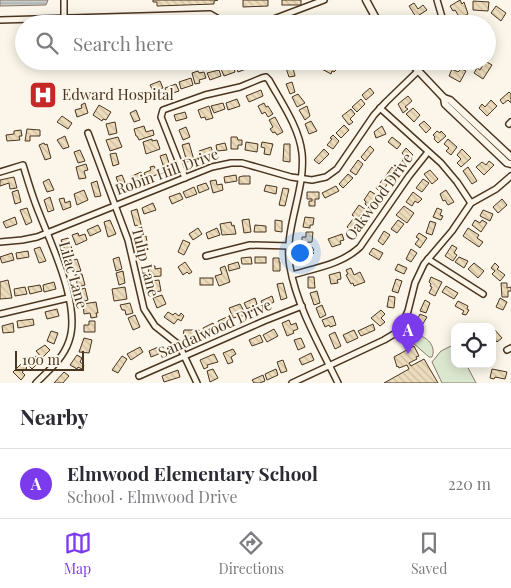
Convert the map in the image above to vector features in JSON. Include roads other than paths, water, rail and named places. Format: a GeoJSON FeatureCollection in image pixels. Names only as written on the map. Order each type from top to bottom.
{"type":"FeatureCollection","features":[{"type":"Feature","properties":{"kind":"main road"},"geometry":{"type":"LineString","coordinates":[[366,0],[374,15]]}},
{"type":"Feature","properties":{"kind":"main road"},"geometry":{"type":"LineString","coordinates":[[418,71],[444,98],[450,100],[511,157]]}},
{"type":"Feature","properties":{"kind":"main road"},"geometry":{"type":"LineString","coordinates":[[444,98],[445,104],[507,163],[511,164]]}},
{"type":"Feature","properties":{"kind":"street"},"geometry":{"type":"LineString","coordinates":[[64,0],[64,15]]}},
{"type":"Feature","properties":{"kind":"street"},"geometry":{"type":"LineString","coordinates":[[284,15],[324,0]]}},
{"type":"Feature","properties":{"kind":"street"},"geometry":{"type":"LineString","coordinates":[[438,0],[442,15]]}},
{"type":"Feature","properties":{"kind":"street"},"geometry":{"type":"LineString","coordinates":[[174,15],[212,15]]}},
{"type":"Feature","properties":{"kind":"street"},"geometry":{"type":"LineString","coordinates":[[0,20],[15,20]]}},
{"type":"Feature","properties":{"kind":"street","name":"Robin Hill Drive"},"geometry":{"type":"LineString","coordinates":[[0,242],[28,240],[212,167],[231,163],[253,165],[285,176],[318,179],[326,177],[334,172],[380,108],[418,71]]}},
{"type":"Feature","properties":{"kind":"street"},"geometry":{"type":"LineString","coordinates":[[185,178],[161,117],[162,112],[169,107],[205,95],[233,89],[266,77],[298,138],[302,152],[301,178],[291,231],[289,265],[302,306],[338,383]]}},
{"type":"Feature","properties":{"kind":"street"},"geometry":{"type":"LineString","coordinates":[[380,108],[449,171],[471,203]]}},
{"type":"Feature","properties":{"kind":"street","name":"Tulip Lane"},"geometry":{"type":"LineString","coordinates":[[88,133],[128,240],[144,309],[155,326],[179,345],[186,356],[197,383]]}},
{"type":"Feature","properties":{"kind":"street","name":"Oakwood Drive"},"geometry":{"type":"LineString","coordinates":[[292,275],[332,264],[353,254],[360,247],[408,176],[428,152]]}},
{"type":"Feature","properties":{"kind":"street","name":"Lilac Lane"},"geometry":{"type":"LineString","coordinates":[[0,172],[24,165],[32,194],[59,263],[68,298],[72,324],[69,343],[58,361],[36,383]]}},
{"type":"Feature","properties":{"kind":"street"},"geometry":{"type":"LineString","coordinates":[[292,383],[384,340],[399,331],[408,311],[415,283],[428,259],[452,231],[471,203],[496,189],[511,176]]}},
{"type":"Feature","properties":{"kind":"street"},"geometry":{"type":"LineString","coordinates":[[206,256],[250,245],[290,246]]}},
{"type":"Feature","properties":{"kind":"street"},"geometry":{"type":"LineString","coordinates":[[428,259],[483,294]]}},
{"type":"Feature","properties":{"kind":"street"},"geometry":{"type":"LineString","coordinates":[[0,314],[68,298]]}},
{"type":"Feature","properties":{"kind":"street","name":"Sandalwood Drive"},"geometry":{"type":"LineString","coordinates":[[139,376],[302,306]]}},
{"type":"Feature","properties":{"kind":"place","name":"Edward Hospital"},"geometry":{"type":"Point","coordinates":[43,95]}},
{"type":"Feature","properties":{"kind":"place","name":"Elmwood Elementary School"},"geometry":{"type":"Point","coordinates":[408,354]}}]}
